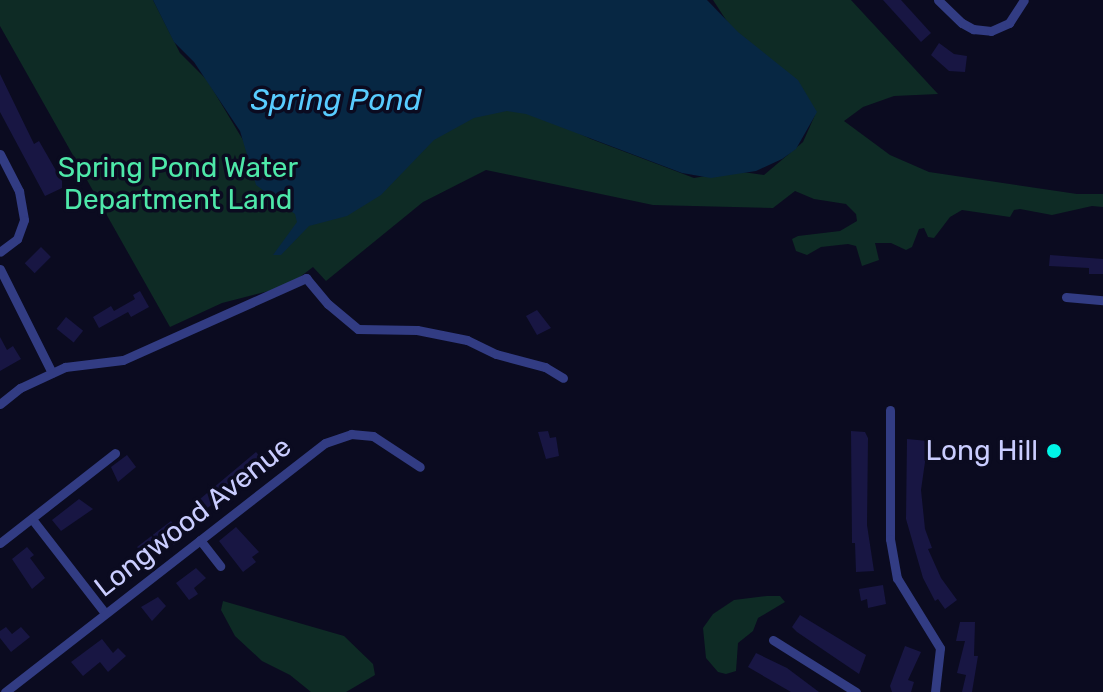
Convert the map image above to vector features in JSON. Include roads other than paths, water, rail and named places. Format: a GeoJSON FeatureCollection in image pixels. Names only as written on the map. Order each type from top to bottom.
{"type":"FeatureCollection","features":[{"type":"Feature","properties":{"kind":"street"},"geometry":{"type":"LineString","coordinates":[[938,0],[962,23],[991,31],[1009,23],[1024,0]]}},
{"type":"Feature","properties":{"kind":"street"},"geometry":{"type":"LineString","coordinates":[[0,154],[19,191],[24,220],[17,239],[0,252]]}},
{"type":"Feature","properties":{"kind":"street"},"geometry":{"type":"LineString","coordinates":[[0,269],[52,373]]}},
{"type":"Feature","properties":{"kind":"street"},"geometry":{"type":"LineString","coordinates":[[0,404],[20,388],[65,367],[123,360],[306,278],[328,304],[358,329],[417,330],[467,340],[496,354],[545,367],[563,378]]}},
{"type":"Feature","properties":{"kind":"street"},"geometry":{"type":"LineString","coordinates":[[1066,297],[1103,300]]}},
{"type":"Feature","properties":{"kind":"street"},"geometry":{"type":"LineString","coordinates":[[890,410],[890,539],[897,578],[940,648],[935,692]]}},
{"type":"Feature","properties":{"kind":"street","name":"Longwood Avenue"},"geometry":{"type":"LineString","coordinates":[[5,692],[306,456],[351,434],[373,436],[420,467]]}},
{"type":"Feature","properties":{"kind":"street"},"geometry":{"type":"LineString","coordinates":[[0,543],[115,453]]}},
{"type":"Feature","properties":{"kind":"street"},"geometry":{"type":"LineString","coordinates":[[32,519],[105,613]]}},
{"type":"Feature","properties":{"kind":"street"},"geometry":{"type":"LineString","coordinates":[[200,540],[220,566]]}},
{"type":"Feature","properties":{"kind":"street"},"geometry":{"type":"LineString","coordinates":[[773,640],[856,692]]}},
{"type":"Feature","properties":{"kind":"water","name":"Spring Pond"},"geometry":{"type":"Polygon","coordinates":[[[153,0],[707,0],[738,32],[798,80],[817,112],[796,149],[782,159],[756,171],[711,178],[682,173],[526,114],[507,111],[474,118],[434,140],[381,195],[347,216],[309,226],[281,255],[273,255],[297,222],[295,214],[256,185],[240,131],[194,62],[174,42],[153,0]]]}},
{"type":"Feature","properties":{"kind":"place","name":"Long Hill"},"geometry":{"type":"Point","coordinates":[1054,451]}},
{"type":"Feature","properties":{"kind":"park label","name":"Spring Pond Water Department Land"},"geometry":{"type":"Point","coordinates":[178,184]}}]}
